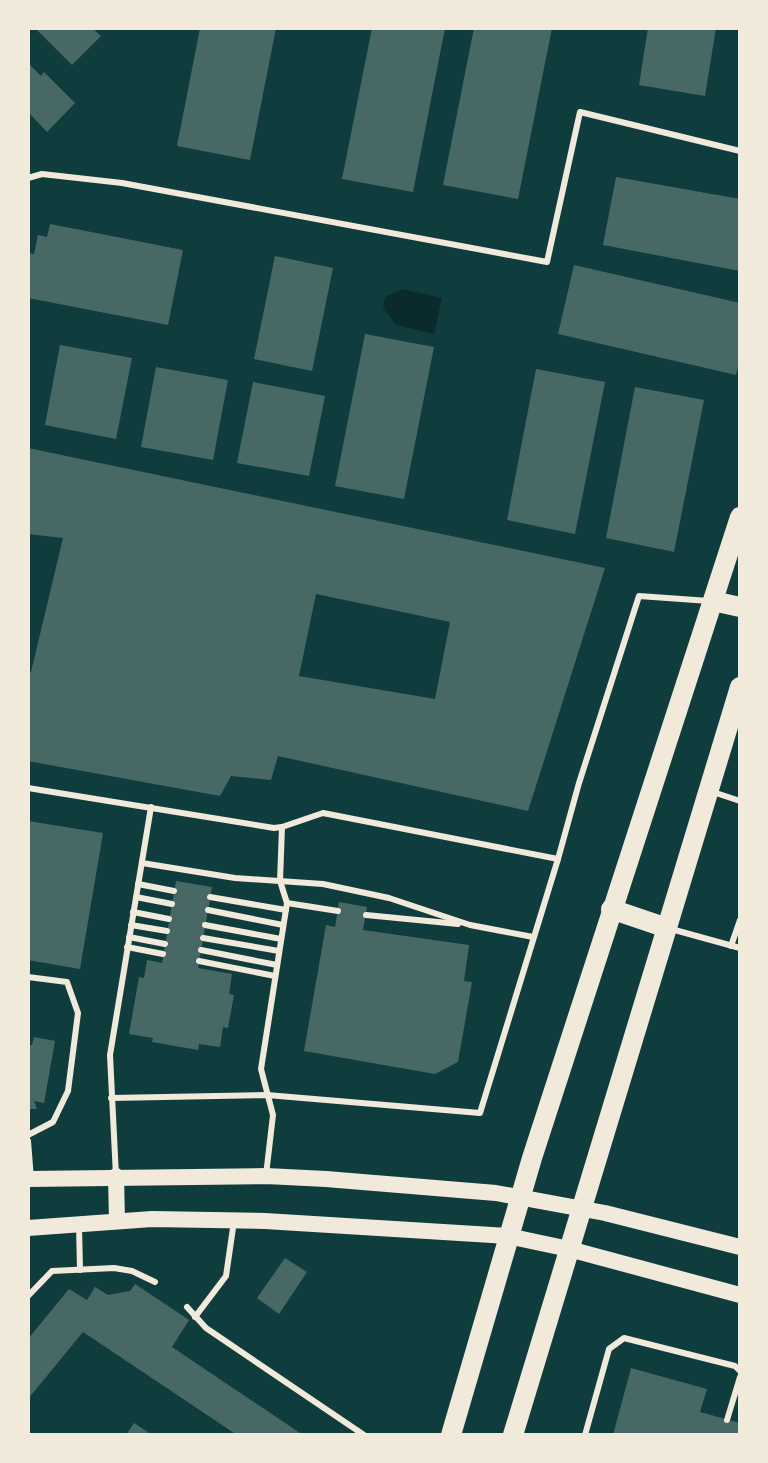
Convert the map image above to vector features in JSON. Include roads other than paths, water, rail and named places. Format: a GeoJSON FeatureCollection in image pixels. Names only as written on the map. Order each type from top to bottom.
{"type":"FeatureCollection","features":[{"type":"Feature","properties":{"kind":"main road"},"geometry":{"type":"LineString","coordinates":[[451,1435],[508,1236],[740,517]]}},
{"type":"Feature","properties":{"kind":"main road"},"geometry":{"type":"LineString","coordinates":[[713,601],[740,607]]}},
{"type":"Feature","properties":{"kind":"main road"},"geometry":{"type":"LineString","coordinates":[[513,1435],[740,687]]}},
{"type":"Feature","properties":{"kind":"main road"},"geometry":{"type":"LineString","coordinates":[[611,909],[667,928]]}},
{"type":"Feature","properties":{"kind":"main road"},"geometry":{"type":"LineString","coordinates":[[116,1176],[117,1221]]}},
{"type":"Feature","properties":{"kind":"main road"},"geometry":{"type":"LineString","coordinates":[[30,1179],[266,1176],[521,1196],[740,1247]]}},
{"type":"Feature","properties":{"kind":"main road"},"geometry":{"type":"LineString","coordinates":[[28,1228],[152,1219],[508,1236],[569,1249],[740,1295]]}},
{"type":"Feature","properties":{"kind":"lane"},"geometry":{"type":"LineString","coordinates":[[28,178],[42,174],[122,183],[547,262],[580,112],[740,151]]}},
{"type":"Feature","properties":{"kind":"lane"},"geometry":{"type":"LineString","coordinates":[[111,1098],[267,1095],[480,1113],[639,596],[713,601]]}},
{"type":"Feature","properties":{"kind":"lane"},"geometry":{"type":"LineString","coordinates":[[28,788],[282,827],[323,813],[558,859]]}},
{"type":"Feature","properties":{"kind":"lane"},"geometry":{"type":"LineString","coordinates":[[708,791],[740,801]]}},
{"type":"Feature","properties":{"kind":"lane"},"geometry":{"type":"LineString","coordinates":[[116,1176],[110,1055],[151,807]]}},
{"type":"Feature","properties":{"kind":"lane"},"geometry":{"type":"LineString","coordinates":[[266,1176],[273,1115],[261,1069],[286,906],[280,881],[282,827]]}},
{"type":"Feature","properties":{"kind":"lane"},"geometry":{"type":"LineString","coordinates":[[142,863],[235,878],[323,884],[389,898],[470,925]]}},
{"type":"Feature","properties":{"kind":"lane"},"geometry":{"type":"LineString","coordinates":[[138,884],[174,891]]}},
{"type":"Feature","properties":{"kind":"lane"},"geometry":{"type":"LineString","coordinates":[[136,897],[172,904]]}},
{"type":"Feature","properties":{"kind":"lane"},"geometry":{"type":"LineString","coordinates":[[210,897],[338,911]]}},
{"type":"Feature","properties":{"kind":"lane"},"geometry":{"type":"LineString","coordinates":[[208,910],[283,925]]}},
{"type":"Feature","properties":{"kind":"lane"},"geometry":{"type":"LineString","coordinates":[[133,912],[169,919]]}},
{"type":"Feature","properties":{"kind":"lane"},"geometry":{"type":"LineString","coordinates":[[366,915],[470,925],[533,937]]}},
{"type":"Feature","properties":{"kind":"lane"},"geometry":{"type":"LineString","coordinates":[[731,946],[740,920]]}},
{"type":"Feature","properties":{"kind":"lane"},"geometry":{"type":"LineString","coordinates":[[131,925],[167,931]]}},
{"type":"Feature","properties":{"kind":"lane"},"geometry":{"type":"LineString","coordinates":[[205,925],[281,939]]}},
{"type":"Feature","properties":{"kind":"lane"},"geometry":{"type":"LineString","coordinates":[[667,928],[740,948]]}},
{"type":"Feature","properties":{"kind":"lane"},"geometry":{"type":"LineString","coordinates":[[129,937],[165,944]]}},
{"type":"Feature","properties":{"kind":"lane"},"geometry":{"type":"LineString","coordinates":[[203,938],[279,951]]}},
{"type":"Feature","properties":{"kind":"lane"},"geometry":{"type":"LineString","coordinates":[[127,947],[163,954]]}},
{"type":"Feature","properties":{"kind":"lane"},"geometry":{"type":"LineString","coordinates":[[201,950],[277,965]]}},
{"type":"Feature","properties":{"kind":"lane"},"geometry":{"type":"LineString","coordinates":[[199,961],[275,976]]}},
{"type":"Feature","properties":{"kind":"lane"},"geometry":{"type":"LineString","coordinates":[[30,1179],[28,1138],[53,1122],[68,1091],[78,1013],[67,982],[69,972]]}},
{"type":"Feature","properties":{"kind":"lane"},"geometry":{"type":"LineString","coordinates":[[28,977],[67,982]]}},
{"type":"Feature","properties":{"kind":"lane"},"geometry":{"type":"LineString","coordinates":[[195,1317],[226,1276],[234,1221]]}},
{"type":"Feature","properties":{"kind":"lane"},"geometry":{"type":"LineString","coordinates":[[79,1224],[80,1270]]}},
{"type":"Feature","properties":{"kind":"lane"},"geometry":{"type":"LineString","coordinates":[[30,1294],[52,1271],[114,1268],[132,1271],[155,1282]]}},
{"type":"Feature","properties":{"kind":"lane"},"geometry":{"type":"LineString","coordinates":[[187,1307],[206,1328],[364,1435]]}},
{"type":"Feature","properties":{"kind":"lane"},"geometry":{"type":"LineString","coordinates":[[585,1435],[609,1349],[624,1338],[735,1366],[740,1371]]}},
{"type":"Feature","properties":{"kind":"lane"},"geometry":{"type":"LineString","coordinates":[[727,1420],[740,1377]]}},
{"type":"Feature","properties":{"kind":"water"},"geometry":{"type":"Polygon","coordinates":[[[402,289],[442,298],[434,334],[396,325],[383,308],[385,297],[402,289]]]}}]}
